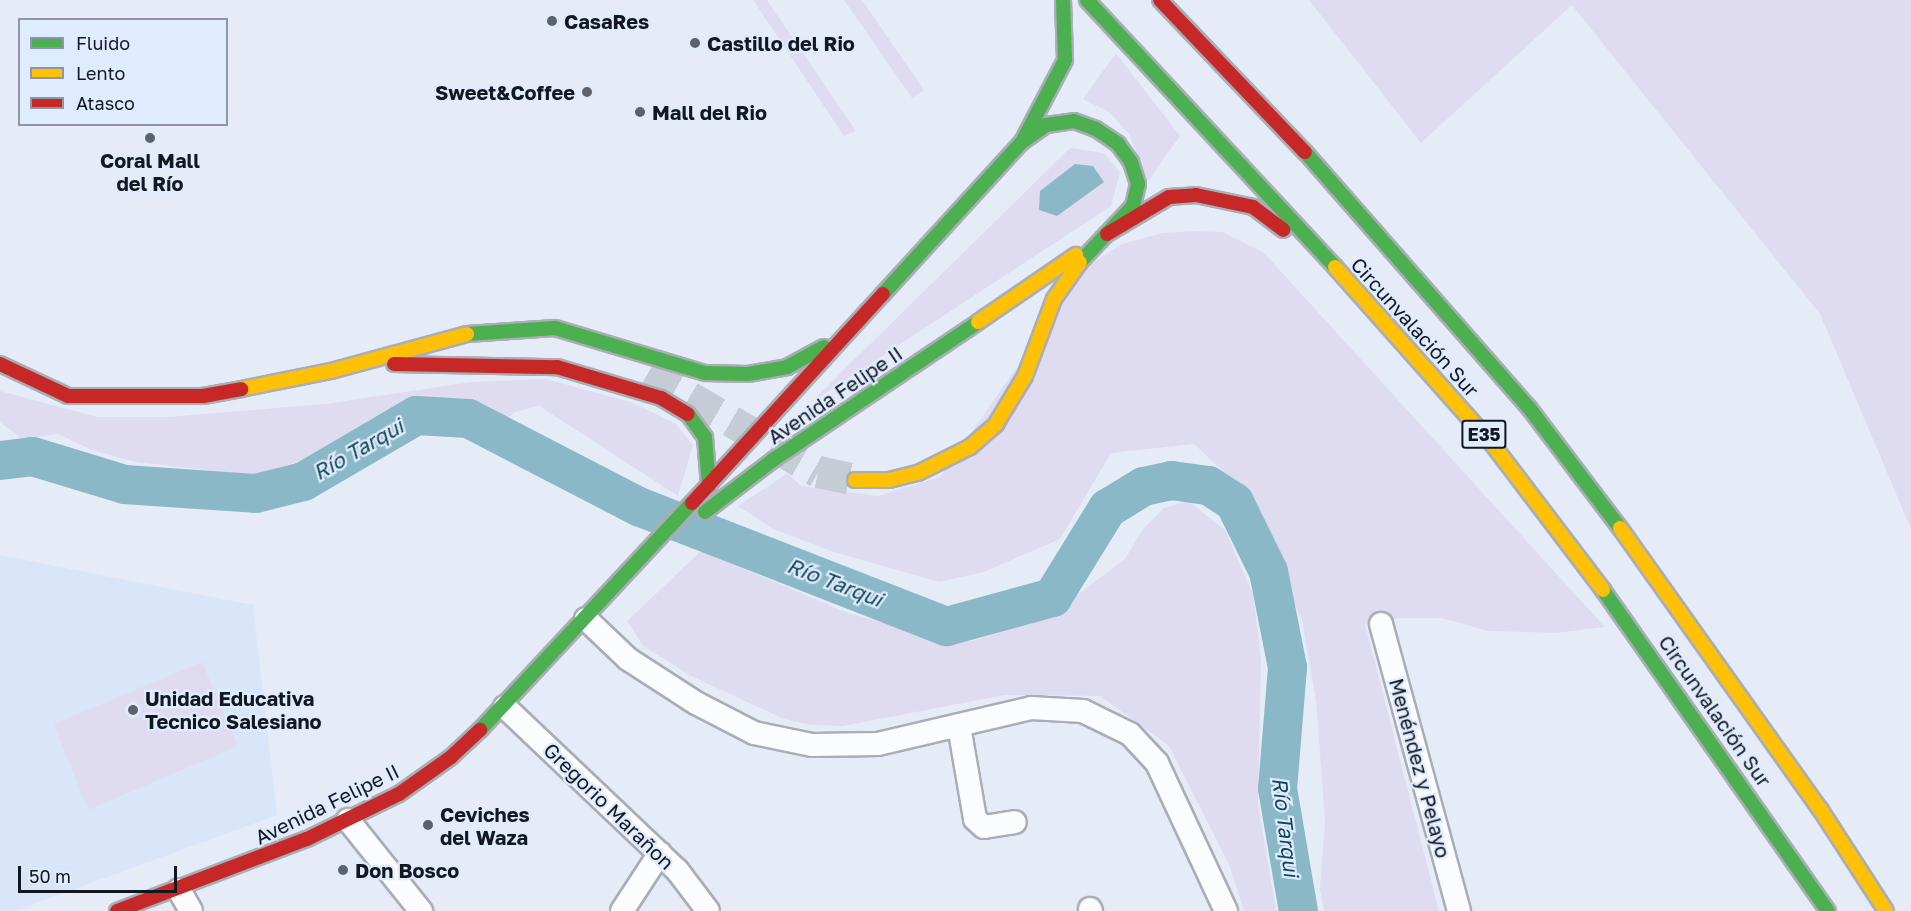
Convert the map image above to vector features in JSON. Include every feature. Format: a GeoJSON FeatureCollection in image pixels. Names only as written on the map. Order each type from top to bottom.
{"type":"FeatureCollection","features":[{"type":"Feature","properties":{"kind":"main road"},"geometry":{"type":"LineString","coordinates":[[1022,142],[1056,83],[1065,60],[1067,37],[1063,0]]}},
{"type":"Feature","properties":{"kind":"main road","name":"Circunvalación Sur"},"geometry":{"type":"LineString","coordinates":[[1087,0],[1351,284],[1493,445],[1642,641],[1828,911]]}},
{"type":"Feature","properties":{"kind":"main road","name":"Circunvalación Sur"},"geometry":{"type":"LineString","coordinates":[[1160,0],[1330,178],[1530,409],[1681,609],[1820,809],[1886,911]]}},
{"type":"Feature","properties":{"kind":"main road"},"geometry":{"type":"LineString","coordinates":[[855,480],[889,480],[918,473],[970,447],[996,424],[1025,376],[1054,299],[1072,271],[1133,206],[1138,184],[1131,162],[1118,144],[1096,129],[1074,121],[1046,125],[1022,142]]}},
{"type":"Feature","properties":{"kind":"main road","name":"Avenida Felipe II"},"geometry":{"type":"LineString","coordinates":[[117,911],[179,890],[348,820],[425,776],[505,707],[1022,142]]}},
{"type":"Feature","properties":{"kind":"main road"},"geometry":{"type":"LineString","coordinates":[[1107,234],[1169,197],[1196,195],[1253,207],[1351,284]]}},
{"type":"Feature","properties":{"kind":"main road","name":"Avenida Felipe II"},"geometry":{"type":"LineString","coordinates":[[592,612],[718,501],[773,460],[1107,234]]}},
{"type":"Feature","properties":{"kind":"main road"},"geometry":{"type":"LineString","coordinates":[[331,371],[466,334],[555,328],[705,373],[748,374],[787,367],[847,334]]}},
{"type":"Feature","properties":{"kind":"main road"},"geometry":{"type":"LineString","coordinates":[[0,364],[68,396],[203,396],[331,371],[479,350]]}},
{"type":"Feature","properties":{"kind":"main road"},"geometry":{"type":"LineString","coordinates":[[331,371],[400,364],[557,367],[662,398],[693,417],[705,437],[706,489]]}},
{"type":"Feature","properties":{"kind":"street"},"geometry":{"type":"LineString","coordinates":[[592,612],[628,659],[696,703],[754,733],[812,745],[878,744],[1031,708],[1083,711],[1130,734],[1157,763],[1226,911]]}},
{"type":"Feature","properties":{"kind":"street","name":"Menéndez y Pelayo"},"geometry":{"type":"LineString","coordinates":[[1381,624],[1459,911]]}},
{"type":"Feature","properties":{"kind":"street","name":"Gregorio Marañon"},"geometry":{"type":"LineString","coordinates":[[505,707],[660,853],[708,911]]}},
{"type":"Feature","properties":{"kind":"street"},"geometry":{"type":"LineString","coordinates":[[959,726],[975,819],[984,827],[1015,822]]}},
{"type":"Feature","properties":{"kind":"street"},"geometry":{"type":"LineString","coordinates":[[348,820],[421,911]]}},
{"type":"Feature","properties":{"kind":"street"},"geometry":{"type":"LineString","coordinates":[[622,911],[660,853]]}},
{"type":"Feature","properties":{"kind":"street"},"geometry":{"type":"LineString","coordinates":[[179,890],[191,911]]}},
{"type":"Feature","properties":{"kind":"shaded area"},"geometry":{"type":"Polygon","coordinates":[[[753,0],[767,0],[856,131],[844,136],[753,0]]]}},
{"type":"Feature","properties":{"kind":"shaded area"},"geometry":{"type":"Polygon","coordinates":[[[844,0],[862,0],[924,90],[912,98],[844,0]]]}},
{"type":"Feature","properties":{"kind":"shaded area"},"geometry":{"type":"Polygon","coordinates":[[[1309,0],[1911,0],[1911,529],[1820,314],[1572,5],[1421,143],[1309,0]]]}},
{"type":"Feature","properties":{"kind":"shaded area"},"geometry":{"type":"Polygon","coordinates":[[[1116,53],[1180,136],[1148,181],[1129,134],[1109,112],[1083,99],[1116,53]]]}},
{"type":"Feature","properties":{"kind":"shaded area"},"geometry":{"type":"Polygon","coordinates":[[[1070,148],[1104,153],[1120,172],[1111,206],[809,404],[1070,148]]]}},
{"type":"Feature","properties":{"kind":"shaded area"},"geometry":{"type":"Polygon","coordinates":[[[1075,164],[1093,166],[1104,182],[1057,216],[1039,210],[1040,191],[1075,164]]]}},
{"type":"Feature","properties":{"kind":"shaded area"},"geometry":{"type":"Polygon","coordinates":[[[1222,232],[1264,253],[1605,627],[1556,633],[1488,631],[1442,618],[1397,618],[1381,624],[1365,624],[1439,911],[1324,911],[1320,889],[1325,821],[1316,701],[1302,620],[1247,494],[1194,444],[1111,453],[1060,539],[984,572],[939,582],[834,552],[773,529],[738,506],[788,473],[801,486],[878,496],[940,477],[1089,265],[1122,244],[1162,233],[1222,232]]]}},
{"type":"Feature","properties":{"kind":"shaded area"},"geometry":{"type":"Polygon","coordinates":[[[546,379],[631,402],[676,424],[693,445],[678,496],[539,406],[515,412],[483,440],[388,418],[319,454],[257,476],[136,462],[92,450],[58,434],[22,439],[0,422],[0,391],[97,417],[167,417],[325,404],[471,382],[546,379]]]}},
{"type":"Feature","properties":{"kind":"shaded area"},"geometry":{"type":"Polygon","coordinates":[[[1188,501],[1225,530],[1253,594],[1261,658],[1258,804],[1276,911],[1244,911],[1230,867],[1169,746],[1100,696],[1005,695],[843,726],[811,725],[784,719],[691,676],[643,646],[627,621],[701,551],[846,612],[945,641],[972,641],[1047,618],[1125,559],[1143,529],[1164,508],[1188,501]]]}},
{"type":"Feature","properties":{"kind":"shaded area","name":"Unidad Educativa Tecnico Salesiano"},"geometry":{"type":"Polygon","coordinates":[[[0,555],[253,605],[277,815],[14,911],[0,911],[0,555]]]}},
{"type":"Feature","properties":{"kind":"shaded area"},"geometry":{"type":"Polygon","coordinates":[[[202,662],[238,746],[88,810],[54,724],[202,662]]]}},
{"type":"Feature","properties":{"kind":"waterway","name":"Río Tarqui"},"geometry":{"type":"LineString","coordinates":[[0,460],[32,456],[124,484],[255,493],[303,481],[416,415],[468,418],[638,506],[946,626],[1052,597],[1107,508],[1143,486],[1171,480],[1208,485],[1234,502],[1268,571],[1287,667],[1277,788],[1298,911]]}},
{"type":"Feature","properties":{"kind":"tunnel"},"geometry":{"type":"LineString","coordinates":[[648,373],[818,472],[855,480]]}},
{"type":"Feature","properties":{"kind":"traffic: fast"},"geometry":{"type":"LineString","coordinates":[[1022,142],[1065,60],[1063,0]]}},
{"type":"Feature","properties":{"kind":"traffic: fast"},"geometry":{"type":"LineString","coordinates":[[1087,0],[1335,267]]}},
{"type":"Feature","properties":{"kind":"traffic: fast"},"geometry":{"type":"LineString","coordinates":[[883,294],[1022,142],[1046,125],[1074,121],[1096,129],[1118,144],[1131,162],[1138,184],[1133,206],[1080,262]]}},
{"type":"Feature","properties":{"kind":"traffic: fast"},"geometry":{"type":"LineString","coordinates":[[1305,152],[1530,409],[1620,528]]}},
{"type":"Feature","properties":{"kind":"traffic: fast"},"geometry":{"type":"LineString","coordinates":[[705,512],[773,460],[978,322]]}},
{"type":"Feature","properties":{"kind":"traffic: fast"},"geometry":{"type":"LineString","coordinates":[[467,334],[555,328],[705,373],[748,374],[787,367],[824,347]]}},
{"type":"Feature","properties":{"kind":"traffic: fast"},"geometry":{"type":"LineString","coordinates":[[688,414],[705,437],[709,486]]}},
{"type":"Feature","properties":{"kind":"traffic: fast"},"geometry":{"type":"LineString","coordinates":[[480,730],[692,503]]}},
{"type":"Feature","properties":{"kind":"traffic: fast"},"geometry":{"type":"LineString","coordinates":[[1603,590],[1828,911]]}},
{"type":"Feature","properties":{"kind":"traffic: slow"},"geometry":{"type":"LineString","coordinates":[[978,322],[1076,255]]}},
{"type":"Feature","properties":{"kind":"traffic: slow"},"geometry":{"type":"LineString","coordinates":[[855,480],[889,480],[918,473],[970,447],[996,424],[1025,376],[1054,299],[1080,262]]}},
{"type":"Feature","properties":{"kind":"traffic: slow"},"geometry":{"type":"LineString","coordinates":[[1335,267],[1493,445],[1603,590]]}},
{"type":"Feature","properties":{"kind":"traffic: slow"},"geometry":{"type":"LineString","coordinates":[[241,389],[331,371],[467,334]]}},
{"type":"Feature","properties":{"kind":"traffic: slow"},"geometry":{"type":"LineString","coordinates":[[1620,528],[1820,809],[1886,911]]}},
{"type":"Feature","properties":{"kind":"traffic: jam"},"geometry":{"type":"LineString","coordinates":[[1160,0],[1305,152]]}},
{"type":"Feature","properties":{"kind":"traffic: jam"},"geometry":{"type":"LineString","coordinates":[[1107,234],[1169,197],[1196,195],[1253,207],[1283,230]]}},
{"type":"Feature","properties":{"kind":"traffic: jam"},"geometry":{"type":"LineString","coordinates":[[692,503],[883,294]]}},
{"type":"Feature","properties":{"kind":"traffic: jam"},"geometry":{"type":"LineString","coordinates":[[0,364],[68,396],[203,396],[241,389]]}},
{"type":"Feature","properties":{"kind":"traffic: jam"},"geometry":{"type":"LineString","coordinates":[[394,364],[557,367],[661,398],[688,414]]}},
{"type":"Feature","properties":{"kind":"traffic: jam"},"geometry":{"type":"LineString","coordinates":[[117,911],[307,839],[399,794],[451,757],[480,730]]}},
{"type":"Feature","properties":{"kind":"place","name":"CasaRes"},"geometry":{"type":"Point","coordinates":[552,21]}},
{"type":"Feature","properties":{"kind":"place","name":"Castillo del Rio"},"geometry":{"type":"Point","coordinates":[695,43]}},
{"type":"Feature","properties":{"kind":"place","name":"Sweet&Coffee"},"geometry":{"type":"Point","coordinates":[587,92]}},
{"type":"Feature","properties":{"kind":"place","name":"Mall del Rio"},"geometry":{"type":"Point","coordinates":[640,112]}},
{"type":"Feature","properties":{"kind":"place","name":"Coral Mall del Río"},"geometry":{"type":"Point","coordinates":[150,138]}},
{"type":"Feature","properties":{"kind":"place","name":"Unidad Educativa Tecnico Salesiano"},"geometry":{"type":"Point","coordinates":[133,710]}},
{"type":"Feature","properties":{"kind":"place","name":"Ceviches del Waza"},"geometry":{"type":"Point","coordinates":[428,825]}},
{"type":"Feature","properties":{"kind":"place","name":"Don Bosco"},"geometry":{"type":"Point","coordinates":[343,870]}}]}
